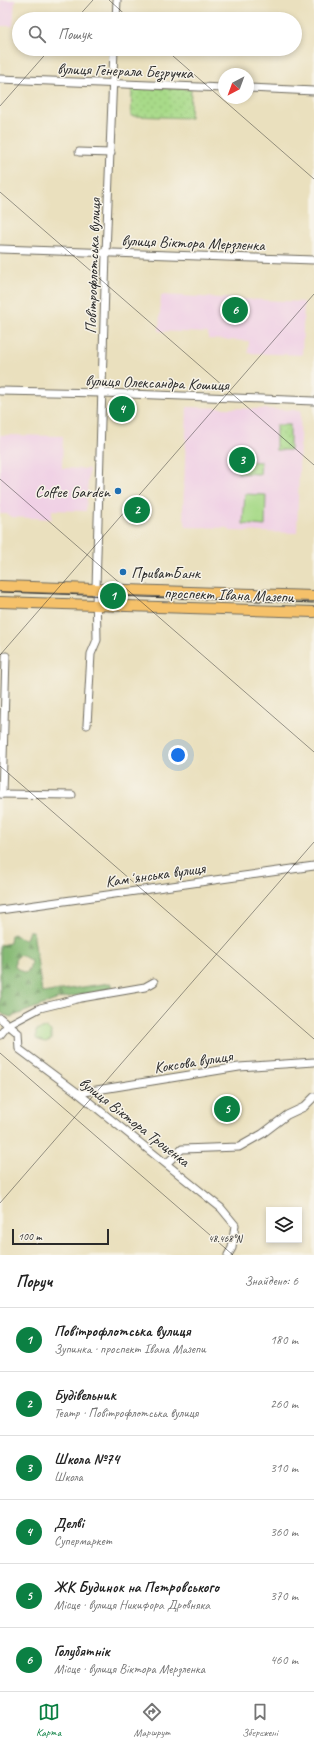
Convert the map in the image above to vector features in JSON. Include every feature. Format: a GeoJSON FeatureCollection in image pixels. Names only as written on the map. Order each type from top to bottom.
{"type":"FeatureCollection","features":[{"type":"Feature","properties":{"kind":"highway","name":"проспект Івана Мазепи"},"geometry":{"type":"LineString","coordinates":[[0,586],[314,596]]}},
{"type":"Feature","properties":{"kind":"highway","name":"проспект Івана Мазепи"},"geometry":{"type":"LineString","coordinates":[[0,602],[314,612]]}},
{"type":"Feature","properties":{"kind":"street"},"geometry":{"type":"LineString","coordinates":[[116,12],[117,0]]}},
{"type":"Feature","properties":{"kind":"street","name":"Повітрофлотська вулиця"},"geometry":{"type":"LineString","coordinates":[[87,726],[91,654],[96,640],[96,588],[106,253],[114,56]]}},
{"type":"Feature","properties":{"kind":"street","name":"вулиця Генерала Безручка"},"geometry":{"type":"LineString","coordinates":[[0,79],[218,88]]}},
{"type":"Feature","properties":{"kind":"street"},"geometry":{"type":"LineString","coordinates":[[254,88],[314,91]]}},
{"type":"Feature","properties":{"kind":"street"},"geometry":{"type":"LineString","coordinates":[[79,152],[111,153]]}},
{"type":"Feature","properties":{"kind":"street","name":"вулиця Віктора Мерзленка"},"geometry":{"type":"LineString","coordinates":[[0,250],[314,260]]}},
{"type":"Feature","properties":{"kind":"street","name":"вулиця Олександра Кошиця"},"geometry":{"type":"LineString","coordinates":[[0,391],[103,393],[314,401]]}},
{"type":"Feature","properties":{"kind":"street"},"geometry":{"type":"LineString","coordinates":[[6,656],[1,794],[72,795]]}},
{"type":"Feature","properties":{"kind":"street","name":"Камʼянська вулиця"},"geometry":{"type":"LineString","coordinates":[[0,910],[314,866]]}},
{"type":"Feature","properties":{"kind":"street"},"geometry":{"type":"LineString","coordinates":[[0,1036],[8,1025],[40,1008],[81,998],[145,987],[154,982]]}},
{"type":"Feature","properties":{"kind":"street","name":"вулиця Віктора Троценка"},"geometry":{"type":"LineString","coordinates":[[0,1018],[18,1033],[19,1049],[167,1163],[221,1208],[235,1225],[232,1248],[228,1255]]}},
{"type":"Feature","properties":{"kind":"street","name":"Коксова вулиця"},"geometry":{"type":"LineString","coordinates":[[78,1093],[239,1067],[314,1062]]}},
{"type":"Feature","properties":{"kind":"street"},"geometry":{"type":"LineString","coordinates":[[167,1163],[182,1149],[239,1147],[262,1134],[287,1114],[304,1107],[314,1097]]}},
{"type":"Feature","properties":{"kind":"shaded area"},"geometry":{"type":"Polygon","coordinates":[[[0,0],[15,0],[14,12],[12,12],[12,26],[0,26],[0,0]]]}},
{"type":"Feature","properties":{"kind":"shaded area"},"geometry":{"type":"Polygon","coordinates":[[[161,295],[304,302],[302,355],[248,353],[249,341],[208,339],[208,333],[159,331],[161,295]]]}},
{"type":"Feature","properties":{"kind":"shaded area"},"geometry":{"type":"Polygon","coordinates":[[[187,407],[301,410],[297,533],[230,531],[228,528],[186,527],[183,511],[187,407]]]}},
{"type":"Feature","properties":{"kind":"shaded area"},"geometry":{"type":"Polygon","coordinates":[[[0,435],[63,436],[62,468],[89,469],[86,511],[52,510],[52,519],[11,517],[7,514],[0,514],[0,435]]]}},
{"type":"Feature","properties":{"kind":"green space"},"geometry":{"type":"Polygon","coordinates":[[[132,87],[191,89],[190,118],[131,116],[132,87]]]}},
{"type":"Feature","properties":{"kind":"green space"},"geometry":{"type":"Polygon","coordinates":[[[276,425],[290,425],[290,450],[276,450],[276,425]]]}},
{"type":"Feature","properties":{"kind":"green space"},"geometry":{"type":"Polygon","coordinates":[[[238,461],[261,462],[260,474],[238,473],[238,461]]]}},
{"type":"Feature","properties":{"kind":"green space"},"geometry":{"type":"Polygon","coordinates":[[[245,494],[266,495],[265,526],[243,524],[245,494]]]}},
{"type":"Feature","properties":{"kind":"green space"},"geometry":{"type":"Polygon","coordinates":[[[29,931],[33,931],[42,993],[110,983],[112,984],[113,989],[58,999],[11,1017],[4,1015],[0,1012],[0,945],[10,943],[11,935],[15,934],[20,938],[26,939],[29,931]],[[21,955],[18,956],[15,960],[15,967],[24,973],[28,972],[31,964],[30,960],[21,955]]]}},
{"type":"Feature","properties":{"kind":"green space"},"geometry":{"type":"Polygon","coordinates":[[[46,1028],[51,1031],[51,1040],[45,1042],[36,1039],[36,1031],[46,1028]]]}},
{"type":"Feature","properties":{"kind":"tram line"},"geometry":{"type":"LineString","coordinates":[[0,592],[314,603]]}},
{"type":"Feature","properties":{"kind":"place","name":"Голубятнік"},"geometry":{"type":"Point","coordinates":[235,310]}},
{"type":"Feature","properties":{"kind":"place","name":"Делві"},"geometry":{"type":"Point","coordinates":[122,409]}},
{"type":"Feature","properties":{"kind":"place","name":"Школа №74"},"geometry":{"type":"Point","coordinates":[242,460]}},
{"type":"Feature","properties":{"kind":"place","name":"Coffee Garden"},"geometry":{"type":"Point","coordinates":[118,491]}},
{"type":"Feature","properties":{"kind":"place","name":"Будівельник"},"geometry":{"type":"Point","coordinates":[137,510]}},
{"type":"Feature","properties":{"kind":"place","name":"ПриватБанк"},"geometry":{"type":"Point","coordinates":[123,572]}},
{"type":"Feature","properties":{"kind":"place","name":"Повітрофлотська вулиця"},"geometry":{"type":"Point","coordinates":[113,596]}},
{"type":"Feature","properties":{"kind":"place","name":"ЖК Будинок на Петровського"},"geometry":{"type":"Point","coordinates":[227,1109]}}]}
